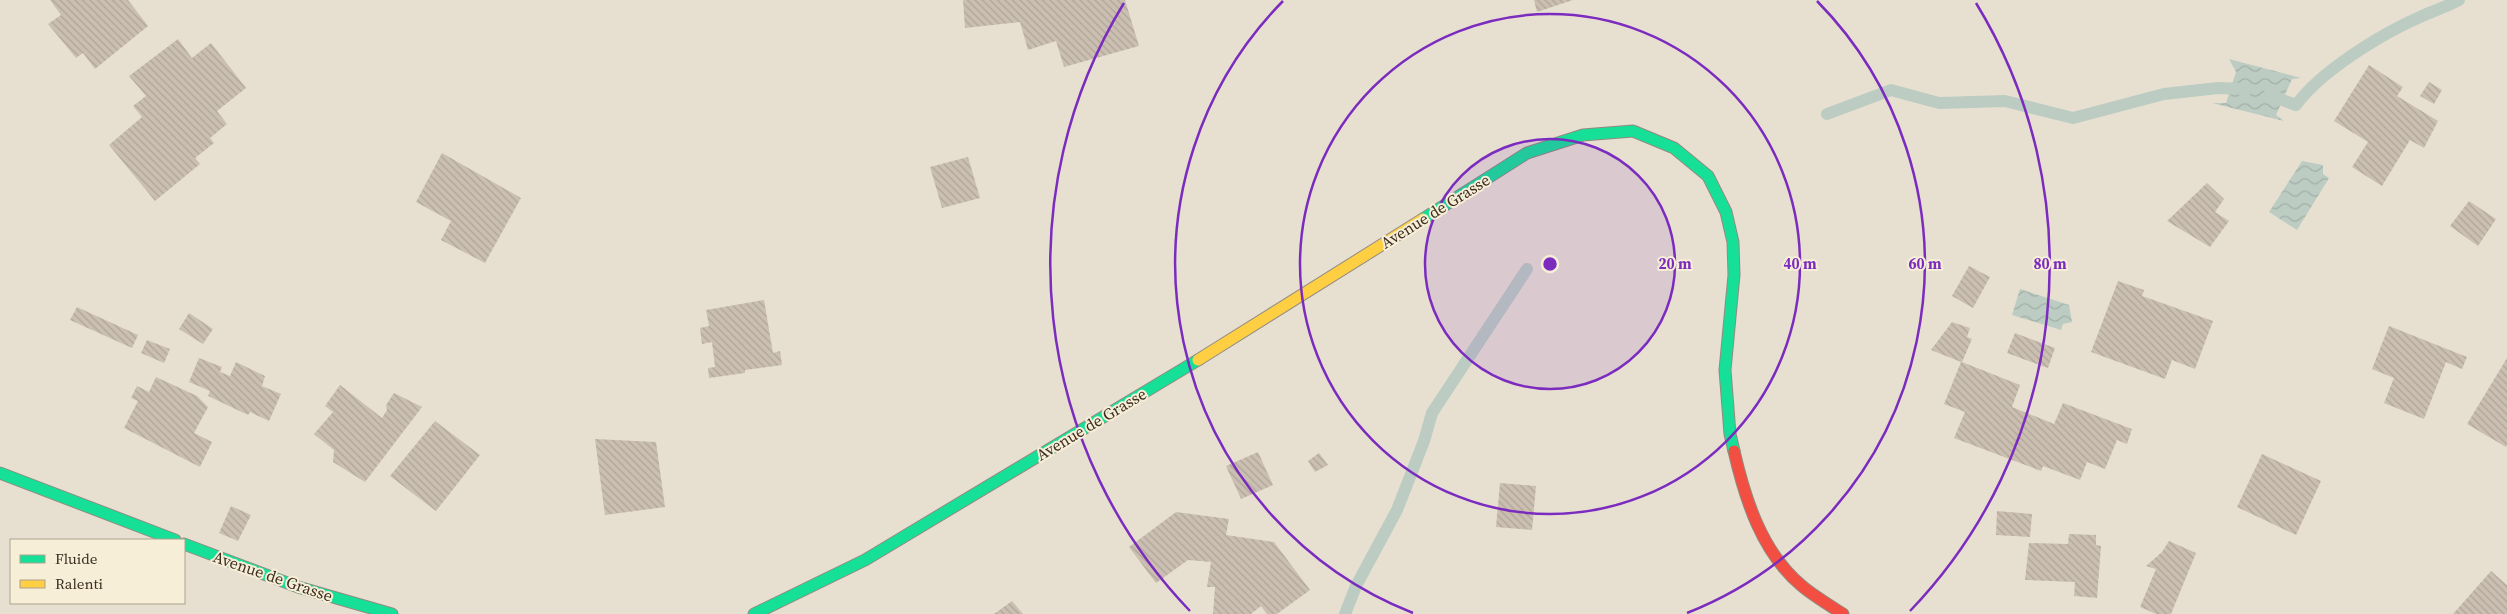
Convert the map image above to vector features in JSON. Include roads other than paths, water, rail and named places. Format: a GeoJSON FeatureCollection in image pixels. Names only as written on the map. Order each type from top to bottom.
{"type":"FeatureCollection","features":[{"type":"Feature","properties":{"kind":"main road","name":"Avenue de Grasse"},"geometry":{"type":"LineString","coordinates":[[754,614],[873,555],[1230,341],[1527,153],[1583,135],[1633,131],[1674,148],[1708,176],[1726,212],[1733,242],[1734,275],[1725,370],[1730,434],[1743,490],[1770,550],[1801,585],[1843,614]]}},
{"type":"Feature","properties":{"kind":"main road"},"geometry":{"type":"LineString","coordinates":[[0,473],[172,539]]}},
{"type":"Feature","properties":{"kind":"main road","name":"Avenue de Grasse"},"geometry":{"type":"LineString","coordinates":[[185,544],[298,587],[392,614]]}},
{"type":"Feature","properties":{"kind":"water"},"geometry":{"type":"Polygon","coordinates":[[[2229,59],[2301,78],[2292,79],[2276,115],[2284,121],[2212,103],[2226,103],[2236,72],[2229,59]]]}},
{"type":"Feature","properties":{"kind":"water"},"geometry":{"type":"Polygon","coordinates":[[[2302,161],[2323,165],[2323,174],[2329,178],[2297,230],[2269,212],[2302,161]]]}},
{"type":"Feature","properties":{"kind":"water"},"geometry":{"type":"Polygon","coordinates":[[[2020,289],[2069,305],[2072,322],[2063,324],[2061,330],[2012,315],[2020,289]]]}},
{"type":"Feature","properties":{"kind":"waterway"},"geometry":{"type":"LineString","coordinates":[[2269,95],[2296,105],[2320,79],[2370,43],[2404,24],[2459,0]]}},
{"type":"Feature","properties":{"kind":"waterway"},"geometry":{"type":"LineString","coordinates":[[1827,114],[1891,90],[1939,103],[2005,101],[2073,118],[2164,94],[2218,88],[2247,89]]}},
{"type":"Feature","properties":{"kind":"waterway"},"geometry":{"type":"LineString","coordinates":[[1345,614],[1356,586],[1397,510],[1424,441],[1432,413],[1527,269]]}}]}
